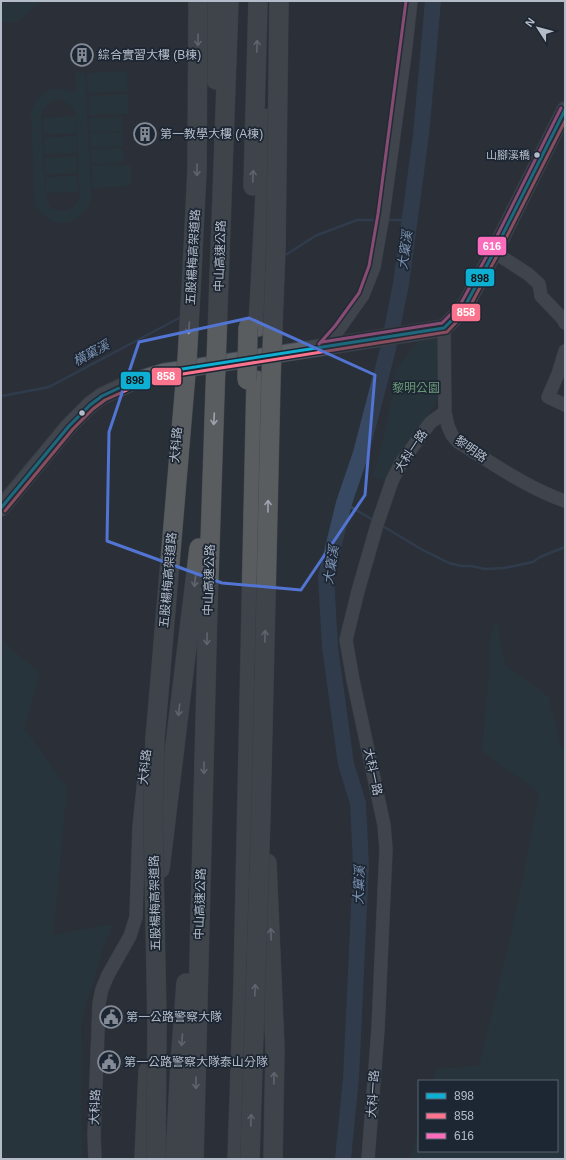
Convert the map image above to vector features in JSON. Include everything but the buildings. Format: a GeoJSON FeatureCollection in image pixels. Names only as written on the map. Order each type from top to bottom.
{"type":"FeatureCollection","features":[{"type":"Feature","properties":{"kind":"highway","name":"五股楊梅高架道路"},"geometry":{"type":"LineString","coordinates":[[156,1159],[157,1023],[153,815],[154,754],[176,498],[191,290],[197,170],[198,1]]}},
{"type":"Feature","properties":{"kind":"highway"},"geometry":{"type":"LineString","coordinates":[[210,1],[224,171]]}},
{"type":"Feature","properties":{"kind":"highway","name":"中山高速公路"},"geometry":{"type":"LineString","coordinates":[[194,1159],[212,446],[224,171],[229,1]]}},
{"type":"Feature","properties":{"kind":"highway"},"geometry":{"type":"LineString","coordinates":[[226,1159],[252,380],[258,1]]}},
{"type":"Feature","properties":{"kind":"highway"},"geometry":{"type":"LineString","coordinates":[[262,238],[269,126],[280,1]]}},
{"type":"Feature","properties":{"kind":"highway"},"geometry":{"type":"LineString","coordinates":[[250,1159],[271,378],[276,246],[280,1]]}},
{"type":"Feature","properties":{"kind":"highway"},"geometry":{"type":"LineString","coordinates":[[253,327],[273,110],[287,1]]}},
{"type":"Feature","properties":{"kind":"highway"},"geometry":{"type":"LineString","coordinates":[[237,1159],[243,984],[251,635],[252,380]]}},
{"type":"Feature","properties":{"kind":"highway"},"geometry":{"type":"LineString","coordinates":[[144,1159],[154,916],[212,446]]}},
{"type":"Feature","properties":{"kind":"highway"},"geometry":{"type":"LineString","coordinates":[[251,635],[253,690],[265,833],[271,936],[275,1049],[273,1159]]}},
{"type":"Feature","properties":{"kind":"highway"},"geometry":{"type":"LineString","coordinates":[[175,1159],[180,1064],[187,976],[202,848]]}},
{"type":"Feature","properties":{"kind":"main road"},"geometry":{"type":"LineString","coordinates":[[1,508],[64,431],[90,405],[102,396],[134,381],[163,372],[444,328],[464,308],[494,252],[565,110]]}},
{"type":"Feature","properties":{"kind":"street"},"geometry":{"type":"LineString","coordinates":[[323,347],[339,329],[363,295],[374,266],[382,225],[411,1]]}},
{"type":"Feature","properties":{"kind":"street"},"geometry":{"type":"LineString","coordinates":[[494,252],[528,274],[539,284],[541,296],[563,319],[565,324]]}},
{"type":"Feature","properties":{"kind":"street","name":"黎明路"},"geometry":{"type":"LineString","coordinates":[[444,328],[445,412],[448,426],[452,435],[458,442],[516,477],[541,491],[565,500]]}},
{"type":"Feature","properties":{"kind":"street"},"geometry":{"type":"LineString","coordinates":[[565,351],[558,374],[548,397],[565,406]]}},
{"type":"Feature","properties":{"kind":"street","name":"大科路"},"geometry":{"type":"LineString","coordinates":[[95,1159],[94,1135],[99,1004],[102,989],[108,975],[130,936],[136,917],[139,827],[184,369]]}},
{"type":"Feature","properties":{"kind":"street","name":"大科一路"},"geometry":{"type":"LineString","coordinates":[[368,1159],[379,1014],[386,849],[384,825],[346,640],[377,523],[392,481],[401,463],[430,423],[445,412]]}},
{"type":"Feature","properties":{"kind":"highlighted area"},"geometry":{"type":"Polygon","coordinates":[[[249,318],[375,375],[365,495],[301,590],[222,583],[107,541],[109,432],[139,342],[249,318]]]}},
{"type":"Feature","properties":{"kind":"green space"},"geometry":{"type":"Polygon","coordinates":[[[1,1],[41,1],[17,22],[1,22],[1,1]]]}},
{"type":"Feature","properties":{"kind":"green space"},"geometry":{"type":"Polygon","coordinates":[[[127,71],[127,91],[88,93],[87,73],[127,71]]]}},
{"type":"Feature","properties":{"kind":"green space"},"geometry":{"type":"Polygon","coordinates":[[[75,73],[85,73],[91,198],[85,211],[80,216],[74,220],[61,223],[45,217],[35,203],[31,114],[38,99],[42,94],[48,91],[61,89],[76,94],[75,73]],[[60,100],[50,102],[44,108],[41,116],[45,197],[51,208],[65,211],[72,208],[80,197],[76,115],[71,106],[60,100]]]}},
{"type":"Feature","properties":{"kind":"green space"},"geometry":{"type":"Polygon","coordinates":[[[128,94],[128,114],[89,115],[89,96],[128,94]]]}},
{"type":"Feature","properties":{"kind":"green space"},"geometry":{"type":"Polygon","coordinates":[[[75,116],[76,133],[44,134],[44,118],[75,116]]]}},
{"type":"Feature","properties":{"kind":"green space"},"geometry":{"type":"Polygon","coordinates":[[[122,117],[122,131],[90,132],[90,118],[122,117]]]}},
{"type":"Feature","properties":{"kind":"green space"},"geometry":{"type":"Polygon","coordinates":[[[122,132],[123,146],[91,147],[90,133],[122,132]]]}},
{"type":"Feature","properties":{"kind":"green space"},"geometry":{"type":"Polygon","coordinates":[[[76,136],[76,153],[45,154],[44,138],[76,136]]]}},
{"type":"Feature","properties":{"kind":"green space"},"geometry":{"type":"Polygon","coordinates":[[[123,148],[123,162],[92,164],[91,150],[123,148]]]}},
{"type":"Feature","properties":{"kind":"green space"},"geometry":{"type":"Polygon","coordinates":[[[76,156],[77,173],[45,174],[45,158],[76,156]]]}},
{"type":"Feature","properties":{"kind":"green space"},"geometry":{"type":"Polygon","coordinates":[[[131,165],[131,186],[93,188],[92,166],[131,165]]]}},
{"type":"Feature","properties":{"kind":"green space"},"geometry":{"type":"Polygon","coordinates":[[[77,176],[78,192],[46,193],[46,177],[77,176]]]}},
{"type":"Feature","properties":{"kind":"green space","name":"黎明公園"},"geometry":{"type":"Polygon","coordinates":[[[436,339],[438,343],[439,391],[436,401],[401,452],[387,481],[373,476],[383,441],[394,389],[395,373],[417,342],[436,339]]]}},
{"type":"Feature","properties":{"kind":"green space"},"geometry":{"type":"Polygon","coordinates":[[[496,620],[505,665],[549,697],[560,746],[565,747],[565,1159],[410,1159],[418,1132],[418,1152],[558,1152],[558,1080],[433,1080],[437,1069],[479,1066],[527,861],[539,792],[482,751],[489,674],[489,642],[496,620]]]}},
{"type":"Feature","properties":{"kind":"green space"},"geometry":{"type":"Polygon","coordinates":[[[1,640],[40,673],[24,728],[67,788],[53,935],[113,924],[104,946],[81,1022],[82,1159],[1,1159],[1,640]]]}},
{"type":"Feature","properties":{"kind":"waterway","name":"大窠溪"},"geometry":{"type":"LineString","coordinates":[[343,1159],[351,1078],[361,865],[358,803],[346,764],[330,647],[326,577],[344,503],[361,453],[388,349],[401,284],[421,135],[433,1]]}},
{"type":"Feature","properties":{"kind":"waterway","name":"橫窠溪"},"geometry":{"type":"LineString","coordinates":[[284,256],[315,236],[357,220],[378,220]]}},
{"type":"Feature","properties":{"kind":"waterway","name":"橫窠溪"},"geometry":{"type":"LineString","coordinates":[[385,220],[409,220]]}},
{"type":"Feature","properties":{"kind":"waterway","name":"橫窠溪"},"geometry":{"type":"LineString","coordinates":[[2,396],[49,387],[183,316]]}},
{"type":"Feature","properties":{"kind":"waterway"},"geometry":{"type":"LineString","coordinates":[[344,503],[375,521]]}},
{"type":"Feature","properties":{"kind":"waterway"},"geometry":{"type":"LineString","coordinates":[[381,525],[421,549],[449,563],[485,569],[504,568],[533,562],[540,557],[565,547]]}},
{"type":"Feature","properties":{"kind":"transit line","name":"616"},"geometry":{"type":"LineString","coordinates":[[319,344],[335,326],[359,293],[369,266],[378,214],[406,1]]}},
{"type":"Feature","properties":{"kind":"transit line","name":"616"},"geometry":{"type":"LineString","coordinates":[[322,342],[442,323],[460,305],[490,250],[561,108]]}},
{"type":"Feature","properties":{"kind":"transit line","name":"898"},"geometry":{"type":"LineString","coordinates":[[1,508],[69,426],[90,405],[102,396],[134,381],[163,372],[444,328],[464,308],[494,252],[565,110]]}},
{"type":"Feature","properties":{"kind":"transit line","name":"858"},"geometry":{"type":"LineString","coordinates":[[5,511],[73,429],[93,409],[105,400],[136,386],[164,377],[447,332],[468,310],[565,121]]}},
{"type":"Feature","properties":{"kind":"place","name":"綜合實習大樓 (B棟)"},"geometry":{"type":"Point","coordinates":[82,55]}},
{"type":"Feature","properties":{"kind":"place","name":"第一教學大樓 (A棟)"},"geometry":{"type":"Point","coordinates":[145,134]}},
{"type":"Feature","properties":{"kind":"place","name":"山腳溪橋"},"geometry":{"type":"Point","coordinates":[537,155]}},
{"type":"Feature","properties":{"kind":"place","name":"第一公路警察大隊"},"geometry":{"type":"Point","coordinates":[111,1017]}},
{"type":"Feature","properties":{"kind":"place","name":"第一公路警察大隊泰山分隊"},"geometry":{"type":"Point","coordinates":[109,1062]}}]}
